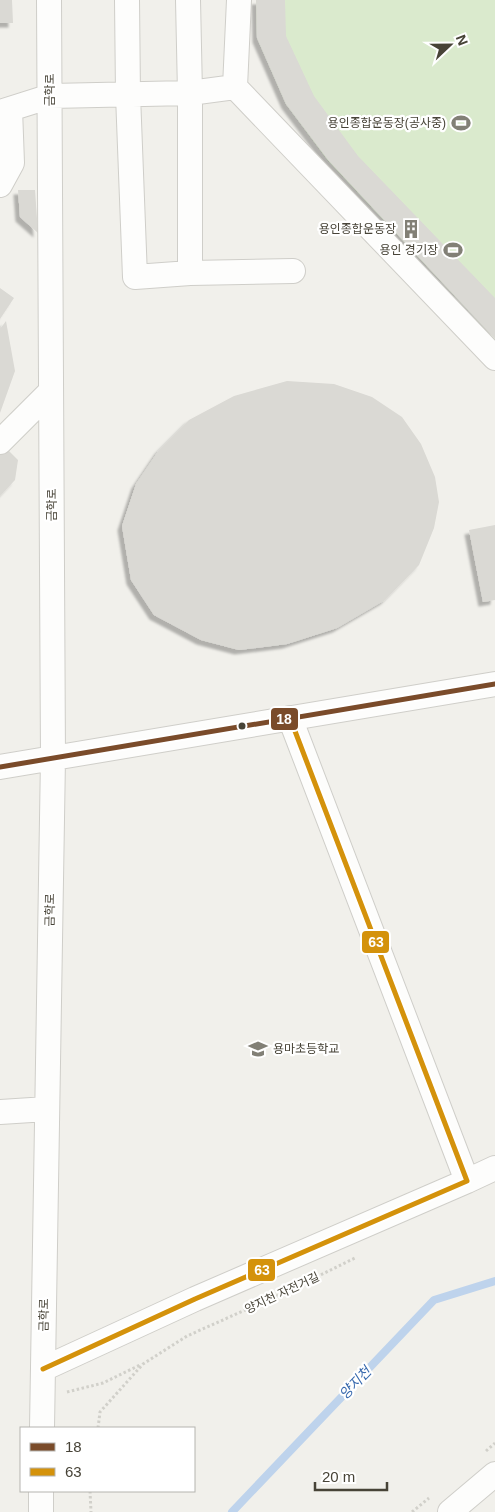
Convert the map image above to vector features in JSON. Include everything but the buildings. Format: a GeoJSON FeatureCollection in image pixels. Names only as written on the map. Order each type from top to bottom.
{"type":"FeatureCollection","features":[{"type":"Feature","properties":{"kind":"street","name":"금학로"},"geometry":{"type":"LineString","coordinates":[[42,1427],[53,758],[50,0]]}},
{"type":"Feature","properties":{"kind":"street"},"geometry":{"type":"LineString","coordinates":[[127,0],[128,94],[135,277],[190,273],[293,271]]}},
{"type":"Feature","properties":{"kind":"street"},"geometry":{"type":"LineString","coordinates":[[188,0],[190,273]]}},
{"type":"Feature","properties":{"kind":"street"},"geometry":{"type":"LineString","coordinates":[[239,0],[235,87],[495,358]]}},
{"type":"Feature","properties":{"kind":"street"},"geometry":{"type":"LineString","coordinates":[[0,185],[12,164],[5,110],[50,96],[190,93],[235,87]]}},
{"type":"Feature","properties":{"kind":"street"},"geometry":{"type":"LineString","coordinates":[[0,442],[51,391]]}},
{"type":"Feature","properties":{"kind":"street"},"geometry":{"type":"LineString","coordinates":[[0,767],[495,684]]}},
{"type":"Feature","properties":{"kind":"street"},"geometry":{"type":"LineString","coordinates":[[290,718],[467,1181]]}},
{"type":"Feature","properties":{"kind":"street"},"geometry":{"type":"LineString","coordinates":[[0,1112],[47,1109]]}},
{"type":"Feature","properties":{"kind":"street"},"geometry":{"type":"LineString","coordinates":[[43,1369],[194,1299],[495,1168]]}},
{"type":"Feature","properties":{"kind":"street"},"geometry":{"type":"LineString","coordinates":[[450,1512],[495,1474]]}},
{"type":"Feature","properties":{"kind":"street"},"geometry":{"type":"LineString","coordinates":[[41,1492],[41,1512]]}},
{"type":"Feature","properties":{"kind":"path","name":"양지천 자전거길"},"geometry":{"type":"LineString","coordinates":[[98,1427],[100,1412],[143,1364],[187,1336],[290,1290],[362,1255]]}},
{"type":"Feature","properties":{"kind":"path"},"geometry":{"type":"LineString","coordinates":[[42,1399],[103,1383],[143,1364]]}},
{"type":"Feature","properties":{"kind":"path"},"geometry":{"type":"LineString","coordinates":[[90,1492],[92,1512]]}},
{"type":"Feature","properties":{"kind":"green space","name":"용인 경기장"},"geometry":{"type":"Polygon","coordinates":[[[256,0],[495,0],[495,339],[328,161],[286,104],[257,38],[256,0]]]}},
{"type":"Feature","properties":{"kind":"waterway","name":"양지천"},"geometry":{"type":"LineString","coordinates":[[232,1512],[434,1300],[495,1281]]}},
{"type":"Feature","properties":{"kind":"transit line","name":"18"},"geometry":{"type":"LineString","coordinates":[[0,767],[495,684]]}},
{"type":"Feature","properties":{"kind":"transit line","name":"63"},"geometry":{"type":"LineString","coordinates":[[43,1369],[195,1299],[467,1181],[290,718]]}},
{"type":"Feature","properties":{"kind":"place","name":"용인종합운동장(공사중)"},"geometry":{"type":"Point","coordinates":[461,123]}},
{"type":"Feature","properties":{"kind":"place","name":"용인종합운동장"},"geometry":{"type":"Point","coordinates":[411,229]}},
{"type":"Feature","properties":{"kind":"place","name":"용인 경기장"},"geometry":{"type":"Point","coordinates":[453,250]}},
{"type":"Feature","properties":{"kind":"place","name":"용마초등학교"},"geometry":{"type":"Point","coordinates":[258,1049]}}]}
